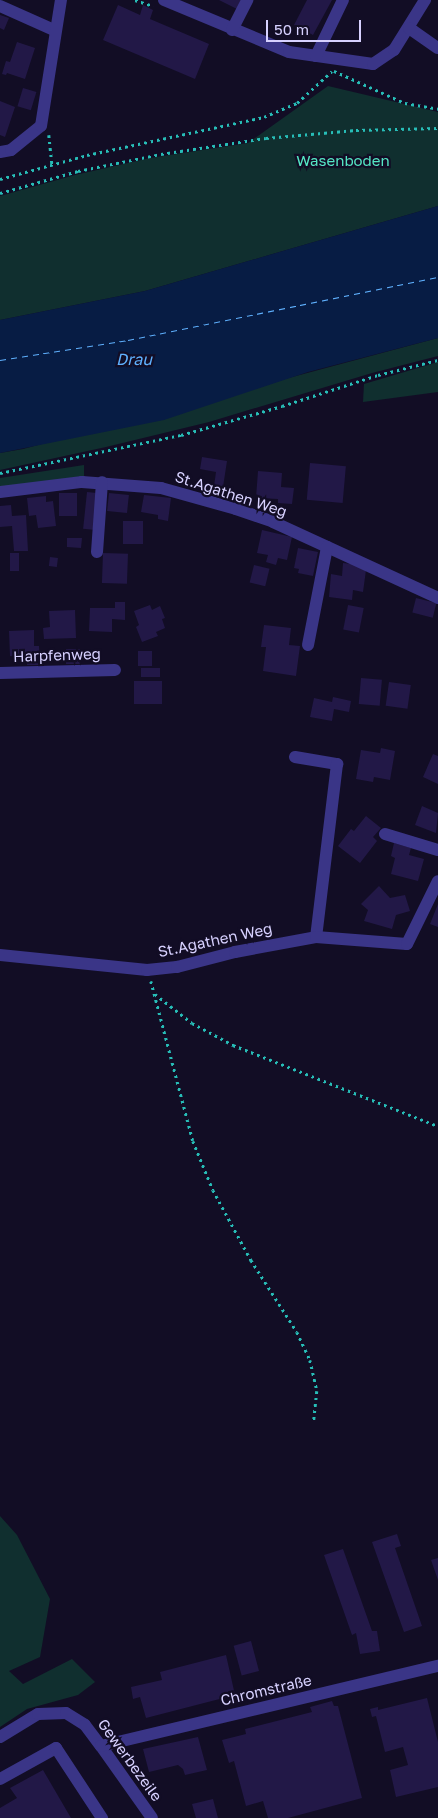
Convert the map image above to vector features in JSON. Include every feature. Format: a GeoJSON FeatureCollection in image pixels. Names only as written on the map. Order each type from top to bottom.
{"type":"FeatureCollection","features":[{"type":"Feature","properties":{"kind":"street"},"geometry":{"type":"LineString","coordinates":[[0,152],[11,150],[40,126],[54,30],[61,0]]}},
{"type":"Feature","properties":{"kind":"street"},"geometry":{"type":"LineString","coordinates":[[232,30],[247,0]]}},
{"type":"Feature","properties":{"kind":"street"},"geometry":{"type":"LineString","coordinates":[[316,56],[343,0]]}},
{"type":"Feature","properties":{"kind":"street"},"geometry":{"type":"LineString","coordinates":[[167,1],[232,30],[289,52],[373,64],[394,50],[425,0]]}},
{"type":"Feature","properties":{"kind":"street"},"geometry":{"type":"LineString","coordinates":[[0,6],[54,30]]}},
{"type":"Feature","properties":{"kind":"street"},"geometry":{"type":"LineString","coordinates":[[409,28],[438,48]]}},
{"type":"Feature","properties":{"kind":"street","name":"St.Agathen Weg"},"geometry":{"type":"LineString","coordinates":[[0,492],[82,482],[102,482],[161,488],[226,506],[273,522],[438,598]]}},
{"type":"Feature","properties":{"kind":"street"},"geometry":{"type":"LineString","coordinates":[[97,552],[102,482]]}},
{"type":"Feature","properties":{"kind":"street"},"geometry":{"type":"LineString","coordinates":[[308,645],[327,547]]}},
{"type":"Feature","properties":{"kind":"street","name":"Harpfenweg"},"geometry":{"type":"LineString","coordinates":[[0,673],[115,670]]}},
{"type":"Feature","properties":{"kind":"street"},"geometry":{"type":"LineString","coordinates":[[295,757],[337,764],[316,937]]}},
{"type":"Feature","properties":{"kind":"street"},"geometry":{"type":"LineString","coordinates":[[385,834],[438,850]]}},
{"type":"Feature","properties":{"kind":"street","name":"St.Agathen Weg"},"geometry":{"type":"LineString","coordinates":[[0,955],[147,970],[177,967],[235,952],[316,937],[406,944],[438,881]]}},
{"type":"Feature","properties":{"kind":"street","name":"Chromstraße"},"geometry":{"type":"LineString","coordinates":[[101,1746],[438,1666]]}},
{"type":"Feature","properties":{"kind":"street","name":"Gewerbezeile"},"geometry":{"type":"LineString","coordinates":[[0,1737],[38,1714],[66,1713],[85,1726],[152,1818]]}},
{"type":"Feature","properties":{"kind":"street"},"geometry":{"type":"LineString","coordinates":[[0,1779],[56,1748],[102,1818]]}},
{"type":"Feature","properties":{"kind":"path"},"geometry":{"type":"LineString","coordinates":[[0,178],[52,164],[264,117],[297,103],[333,70],[348,60]]}},
{"type":"Feature","properties":{"kind":"path"},"geometry":{"type":"LineString","coordinates":[[333,70],[342,76],[367,84],[404,103],[438,109]]}},
{"type":"Feature","properties":{"kind":"path"},"geometry":{"type":"LineString","coordinates":[[40,126],[48,129],[52,164]]}},
{"type":"Feature","properties":{"kind":"path"},"geometry":{"type":"LineString","coordinates":[[0,193],[78,171],[161,154],[306,134],[356,130],[438,128]]}},
{"type":"Feature","properties":{"kind":"path"},"geometry":{"type":"LineString","coordinates":[[0,473],[181,435],[282,406],[378,375],[438,360]]}},
{"type":"Feature","properties":{"kind":"path"},"geometry":{"type":"LineString","coordinates":[[147,970],[193,1141],[214,1190],[251,1260],[297,1332],[310,1360],[317,1392],[314,1422]]}},
{"type":"Feature","properties":{"kind":"path"},"geometry":{"type":"LineString","coordinates":[[154,993],[192,1024],[233,1045],[438,1126]]}},
{"type":"Feature","properties":{"kind":"green space","name":"Wasenboden"},"geometry":{"type":"Polygon","coordinates":[[[328,86],[438,112],[438,206],[145,291],[0,320],[0,196],[75,175],[150,158],[248,143],[328,86]]]}},
{"type":"Feature","properties":{"kind":"green space"},"geometry":{"type":"Polygon","coordinates":[[[438,338],[438,356],[372,373],[209,422],[0,470],[0,453],[23,449],[438,338]]]}},
{"type":"Feature","properties":{"kind":"green space"},"geometry":{"type":"Polygon","coordinates":[[[438,362],[438,392],[363,402],[364,384],[438,362]]]}},
{"type":"Feature","properties":{"kind":"green space"},"geometry":{"type":"Polygon","coordinates":[[[84,465],[84,478],[0,489],[0,478],[84,465]]]}},
{"type":"Feature","properties":{"kind":"green space"},"geometry":{"type":"Polygon","coordinates":[[[0,1516],[17,1535],[50,1599],[40,1657],[9,1671],[23,1684],[72,1659],[95,1682],[78,1695],[27,1709],[0,1727],[0,1516]]]}},
{"type":"Feature","properties":{"kind":"water","name":"Drau"},"geometry":{"type":"Polygon","coordinates":[[[438,206],[438,338],[308,372],[164,420],[0,453],[0,320],[145,291],[438,206]]]}},
{"type":"Feature","properties":{"kind":"building"},"geometry":{"type":"Polygon","coordinates":[[[219,0],[241,0],[237,9],[219,0]]]}},
{"type":"Feature","properties":{"kind":"building"},"geometry":{"type":"Polygon","coordinates":[[[307,0],[332,0],[313,35],[294,25],[307,0]]]}},
{"type":"Feature","properties":{"kind":"building"},"geometry":{"type":"Polygon","coordinates":[[[118,5],[140,15],[143,5],[153,10],[150,19],[209,44],[195,79],[103,40],[118,5]]]}},
{"type":"Feature","properties":{"kind":"building"},"geometry":{"type":"Polygon","coordinates":[[[0,15],[9,18],[4,30],[0,28],[0,15]]]}},
{"type":"Feature","properties":{"kind":"building"},"geometry":{"type":"Polygon","coordinates":[[[17,42],[35,48],[25,79],[7,73],[6,75],[2,74],[6,61],[10,62],[17,42]]]}},
{"type":"Feature","properties":{"kind":"building"},"geometry":{"type":"Polygon","coordinates":[[[23,88],[36,92],[31,110],[17,106],[23,88]]]}},
{"type":"Feature","properties":{"kind":"building"},"geometry":{"type":"Polygon","coordinates":[[[0,101],[15,107],[5,137],[0,135],[0,101]]]}},
{"type":"Feature","properties":{"kind":"building"},"geometry":{"type":"Polygon","coordinates":[[[202,457],[227,461],[223,487],[214,486],[216,472],[200,469],[202,457]]]}},
{"type":"Feature","properties":{"kind":"building"},"geometry":{"type":"Polygon","coordinates":[[[310,463],[346,466],[343,503],[307,500],[310,463]]]}},
{"type":"Feature","properties":{"kind":"building"},"geometry":{"type":"Polygon","coordinates":[[[258,471],[282,473],[281,487],[294,488],[292,504],[278,503],[278,499],[256,498],[258,471]]]}},
{"type":"Feature","properties":{"kind":"building"},"geometry":{"type":"Polygon","coordinates":[[[87,492],[97,493],[93,530],[83,529],[87,492]]]}},
{"type":"Feature","properties":{"kind":"building"},"geometry":{"type":"Polygon","coordinates":[[[59,493],[77,493],[77,516],[59,516],[59,493]]]}},
{"type":"Feature","properties":{"kind":"building"},"geometry":{"type":"Polygon","coordinates":[[[109,493],[129,495],[127,513],[107,511],[109,493]]]}},
{"type":"Feature","properties":{"kind":"building"},"geometry":{"type":"Polygon","coordinates":[[[144,495],[171,498],[168,521],[158,519],[158,515],[141,512],[144,495]]]}},
{"type":"Feature","properties":{"kind":"building"},"geometry":{"type":"Polygon","coordinates":[[[46,496],[46,502],[53,501],[56,526],[38,528],[36,515],[29,516],[27,498],[46,496]]]}},
{"type":"Feature","properties":{"kind":"building"},"geometry":{"type":"Polygon","coordinates":[[[11,505],[12,516],[26,515],[28,551],[14,551],[12,526],[0,527],[0,506],[11,505]]]}},
{"type":"Feature","properties":{"kind":"building"},"geometry":{"type":"Polygon","coordinates":[[[123,521],[143,521],[143,544],[123,544],[123,521]]]}},
{"type":"Feature","properties":{"kind":"building"},"geometry":{"type":"Polygon","coordinates":[[[262,530],[292,537],[287,560],[278,558],[276,565],[266,562],[268,555],[257,553],[262,530]]]}},
{"type":"Feature","properties":{"kind":"building"},"geometry":{"type":"Polygon","coordinates":[[[67,538],[82,538],[81,548],[67,547],[67,538]]]}},
{"type":"Feature","properties":{"kind":"building"},"geometry":{"type":"Polygon","coordinates":[[[298,548],[318,552],[313,576],[298,573],[299,569],[294,568],[298,548]]]}},
{"type":"Feature","properties":{"kind":"building"},"geometry":{"type":"Polygon","coordinates":[[[10,553],[19,553],[19,571],[10,571],[10,553]]]}},
{"type":"Feature","properties":{"kind":"building"},"geometry":{"type":"Polygon","coordinates":[[[103,553],[128,554],[127,584],[102,583],[103,553]]]}},
{"type":"Feature","properties":{"kind":"building"},"geometry":{"type":"Polygon","coordinates":[[[50,557],[58,558],[57,567],[49,566],[50,557]]]}},
{"type":"Feature","properties":{"kind":"building"},"geometry":{"type":"Polygon","coordinates":[[[343,563],[362,565],[366,570],[363,592],[353,590],[352,600],[329,597],[331,574],[342,576],[343,563]]]}},
{"type":"Feature","properties":{"kind":"building"},"geometry":{"type":"Polygon","coordinates":[[[254,565],[270,569],[265,586],[250,582],[254,565]]]}},
{"type":"Feature","properties":{"kind":"building"},"geometry":{"type":"Polygon","coordinates":[[[416,598],[436,603],[433,618],[412,613],[416,598]]]}},
{"type":"Feature","properties":{"kind":"building"},"geometry":{"type":"Polygon","coordinates":[[[115,602],[125,602],[125,620],[112,619],[112,632],[89,631],[90,608],[115,608],[115,602]]]}},
{"type":"Feature","properties":{"kind":"building"},"geometry":{"type":"Polygon","coordinates":[[[150,605],[152,610],[160,606],[165,618],[162,619],[165,628],[156,632],[158,636],[142,642],[136,627],[139,625],[134,611],[150,605]]]}},
{"type":"Feature","properties":{"kind":"building"},"geometry":{"type":"Polygon","coordinates":[[[348,605],[364,608],[359,633],[343,630],[348,605]]]}},
{"type":"Feature","properties":{"kind":"building"},"geometry":{"type":"Polygon","coordinates":[[[75,610],[76,638],[44,639],[43,628],[50,627],[49,611],[75,610]]]}},
{"type":"Feature","properties":{"kind":"building"},"geometry":{"type":"Polygon","coordinates":[[[264,625],[291,628],[289,645],[300,646],[296,676],[263,671],[266,647],[261,647],[264,625]]]}},
{"type":"Feature","properties":{"kind":"building"},"geometry":{"type":"Polygon","coordinates":[[[34,630],[34,646],[39,646],[40,665],[27,665],[27,655],[10,656],[9,631],[34,630]]]}},
{"type":"Feature","properties":{"kind":"building"},"geometry":{"type":"Polygon","coordinates":[[[66,649],[80,649],[80,664],[66,664],[66,649]]]}},
{"type":"Feature","properties":{"kind":"building"},"geometry":{"type":"Polygon","coordinates":[[[138,651],[152,651],[152,666],[138,666],[138,651]]]}},
{"type":"Feature","properties":{"kind":"building"},"geometry":{"type":"Polygon","coordinates":[[[141,668],[160,668],[160,677],[141,677],[141,668]]]}},
{"type":"Feature","properties":{"kind":"building"},"geometry":{"type":"Polygon","coordinates":[[[361,678],[382,680],[380,706],[359,704],[361,678]]]}},
{"type":"Feature","properties":{"kind":"building"},"geometry":{"type":"Polygon","coordinates":[[[134,681],[162,681],[162,704],[134,704],[134,681]]]}},
{"type":"Feature","properties":{"kind":"building"},"geometry":{"type":"Polygon","coordinates":[[[389,682],[411,685],[407,709],[386,706],[389,682]]]}},
{"type":"Feature","properties":{"kind":"building"},"geometry":{"type":"Polygon","coordinates":[[[333,697],[351,701],[349,712],[334,709],[332,721],[310,717],[314,698],[332,702],[333,697]]]}},
{"type":"Feature","properties":{"kind":"building"},"geometry":{"type":"Polygon","coordinates":[[[381,748],[395,751],[390,780],[374,777],[373,782],[356,779],[361,750],[380,753],[381,748]]]}},
{"type":"Feature","properties":{"kind":"building"},"geometry":{"type":"Polygon","coordinates":[[[433,754],[438,756],[438,784],[423,777],[433,754]]]}},
{"type":"Feature","properties":{"kind":"building"},"geometry":{"type":"Polygon","coordinates":[[[422,806],[438,813],[436,833],[415,825],[422,806]]]}},
{"type":"Feature","properties":{"kind":"building"},"geometry":{"type":"Polygon","coordinates":[[[366,816],[381,828],[373,837],[377,841],[360,863],[338,846],[351,829],[354,831],[366,816]]]}},
{"type":"Feature","properties":{"kind":"building"},"geometry":{"type":"Polygon","coordinates":[[[394,843],[411,848],[409,855],[424,859],[418,881],[391,874],[395,858],[391,856],[394,843]]]}},
{"type":"Feature","properties":{"kind":"building"},"geometry":{"type":"Polygon","coordinates":[[[379,886],[390,898],[405,895],[410,911],[396,915],[392,929],[364,921],[368,910],[361,904],[379,886]]]}},
{"type":"Feature","properties":{"kind":"building"},"geometry":{"type":"Polygon","coordinates":[[[438,904],[438,927],[430,924],[438,904]]]}},
{"type":"Feature","properties":{"kind":"building"},"geometry":{"type":"Polygon","coordinates":[[[397,1534],[401,1546],[395,1548],[422,1626],[404,1632],[372,1542],[397,1534]]]}},
{"type":"Feature","properties":{"kind":"building"},"geometry":{"type":"Polygon","coordinates":[[[343,1549],[372,1631],[377,1631],[380,1651],[360,1654],[356,1633],[352,1635],[324,1555],[343,1549]]]}},
{"type":"Feature","properties":{"kind":"building"},"geometry":{"type":"Polygon","coordinates":[[[438,1558],[438,1580],[431,1560],[438,1558]]]}},
{"type":"Feature","properties":{"kind":"building"},"geometry":{"type":"Polygon","coordinates":[[[251,1641],[259,1671],[242,1676],[234,1646],[251,1641]]]}},
{"type":"Feature","properties":{"kind":"building"},"geometry":{"type":"Polygon","coordinates":[[[226,1655],[235,1695],[146,1718],[140,1697],[133,1699],[131,1687],[162,1680],[160,1672],[226,1655]]]}},
{"type":"Feature","properties":{"kind":"building"},"geometry":{"type":"Polygon","coordinates":[[[427,1698],[438,1742],[438,1787],[396,1797],[390,1770],[408,1765],[403,1747],[385,1752],[376,1716],[372,1717],[370,1709],[378,1707],[378,1710],[427,1698]]]}},
{"type":"Feature","properties":{"kind":"building"},"geometry":{"type":"Polygon","coordinates":[[[332,1701],[334,1706],[338,1706],[362,1798],[288,1818],[268,1818],[263,1801],[246,1806],[234,1761],[229,1763],[222,1740],[246,1734],[245,1729],[312,1712],[310,1707],[332,1701]]]}},
{"type":"Feature","properties":{"kind":"building"},"geometry":{"type":"Polygon","coordinates":[[[198,1737],[207,1770],[185,1775],[183,1769],[178,1765],[149,1772],[143,1749],[198,1737]]]}},
{"type":"Feature","properties":{"kind":"building"},"geometry":{"type":"Polygon","coordinates":[[[43,1770],[71,1818],[0,1818],[0,1808],[17,1798],[10,1788],[43,1770]]]}},
{"type":"Feature","properties":{"kind":"building"},"geometry":{"type":"Polygon","coordinates":[[[213,1799],[218,1818],[196,1818],[192,1804],[213,1799]]]}},
{"type":"Feature","properties":{"kind":"ferry route"},"geometry":{"type":"LineString","coordinates":[[0,360],[128,340],[438,277]]}}]}
